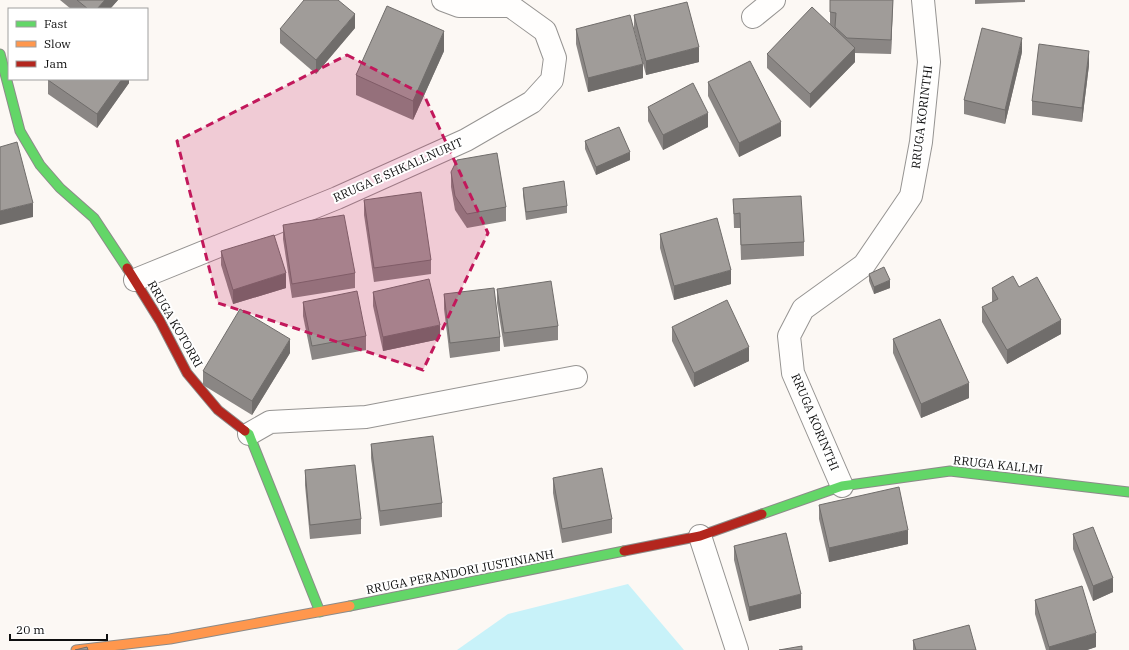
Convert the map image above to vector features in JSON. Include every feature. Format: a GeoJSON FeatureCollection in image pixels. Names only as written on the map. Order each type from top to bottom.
{"type":"FeatureCollection","features":[{"type":"Feature","properties":{"kind":"street"},"geometry":{"type":"LineString","coordinates":[[443,0],[459,6],[506,3]]}},
{"type":"Feature","properties":{"kind":"street"},"geometry":{"type":"LineString","coordinates":[[753,17],[774,0]]}},
{"type":"Feature","properties":{"kind":"street","name":"RRUGA KORINTHI"},"geometry":{"type":"LineString","coordinates":[[842,486],[793,373],[789,336],[803,309],[864,265],[911,196],[922,142],[929,62],[922,0]]}},
{"type":"Feature","properties":{"kind":"street","name":"RRUGA E SHKALLNURIT"},"geometry":{"type":"LineString","coordinates":[[135,280],[337,198],[466,140],[532,102],[552,80],[555,58],[545,31],[506,3]]}},
{"type":"Feature","properties":{"kind":"street","name":"RRUGA KOTORRI"},"geometry":{"type":"LineString","coordinates":[[0,54],[20,131],[40,165],[60,188],[94,218],[135,280],[188,373],[218,410],[249,434]]}},
{"type":"Feature","properties":{"kind":"street"},"geometry":{"type":"LineString","coordinates":[[320,612],[249,434],[270,422],[366,417],[576,377]]}},
{"type":"Feature","properties":{"kind":"street","name":"RRUGA KALLMI"},"geometry":{"type":"LineString","coordinates":[[842,486],[950,471],[1129,492]]}},
{"type":"Feature","properties":{"kind":"street","name":"RRUGA PERANDORI JUSTINIANH"},"geometry":{"type":"LineString","coordinates":[[76,650],[170,639],[320,612],[700,536],[842,486]]}},
{"type":"Feature","properties":{"kind":"street"},"geometry":{"type":"LineString","coordinates":[[700,536],[737,650]]}},
{"type":"Feature","properties":{"kind":"highlighted area"},"geometry":{"type":"Polygon","coordinates":[[[347,55],[424,95],[488,233],[423,370],[218,303],[177,141],[347,55]]]}},
{"type":"Feature","properties":{"kind":"water"},"geometry":{"type":"Polygon","coordinates":[[[628,584],[684,650],[457,650],[508,614],[628,584]]]}},
{"type":"Feature","properties":{"kind":"building"},"geometry":{"type":"Polygon","coordinates":[[[77,0],[105,0],[98,8],[87,8],[77,0]]]}},
{"type":"Feature","properties":{"kind":"building"},"geometry":{"type":"Polygon","coordinates":[[[304,0],[338,0],[355,14],[316,60],[280,29],[304,0]]]}},
{"type":"Feature","properties":{"kind":"building"},"geometry":{"type":"Polygon","coordinates":[[[830,0],[893,0],[891,40],[847,38],[835,27],[836,13],[830,12],[830,0]]]}},
{"type":"Feature","properties":{"kind":"building"},"geometry":{"type":"Polygon","coordinates":[[[687,2],[699,47],[646,61],[634,15],[687,2]]]}},
{"type":"Feature","properties":{"kind":"building"},"geometry":{"type":"Polygon","coordinates":[[[387,6],[444,31],[413,101],[356,75],[387,6]]]}},
{"type":"Feature","properties":{"kind":"building"},"geometry":{"type":"Polygon","coordinates":[[[812,7],[855,48],[810,94],[767,54],[812,7]]]}},
{"type":"Feature","properties":{"kind":"building"},"geometry":{"type":"Polygon","coordinates":[[[630,15],[643,64],[588,78],[576,29],[630,15]]]}},
{"type":"Feature","properties":{"kind":"building"},"geometry":{"type":"Polygon","coordinates":[[[982,28],[1022,38],[1005,110],[964,100],[982,28]]]}},
{"type":"Feature","properties":{"kind":"building"},"geometry":{"type":"Polygon","coordinates":[[[1039,44],[1089,51],[1082,108],[1032,101],[1039,44]]]}},
{"type":"Feature","properties":{"kind":"building"},"geometry":{"type":"Polygon","coordinates":[[[750,61],[781,122],[739,143],[708,82],[750,61]]]}},
{"type":"Feature","properties":{"kind":"building"},"geometry":{"type":"Polygon","coordinates":[[[48,80],[121,80],[97,114],[48,80]]]}},
{"type":"Feature","properties":{"kind":"building"},"geometry":{"type":"Polygon","coordinates":[[[693,83],[708,113],[663,135],[648,107],[693,83]]]}},
{"type":"Feature","properties":{"kind":"building"},"geometry":{"type":"Polygon","coordinates":[[[619,127],[630,152],[596,167],[585,141],[619,127]]]}},
{"type":"Feature","properties":{"kind":"building"},"geometry":{"type":"Polygon","coordinates":[[[17,142],[33,203],[0,211],[0,147],[17,142]]]}},
{"type":"Feature","properties":{"kind":"building"},"geometry":{"type":"Polygon","coordinates":[[[497,153],[506,207],[467,214],[455,196],[451,172],[457,160],[497,153]]]}},
{"type":"Feature","properties":{"kind":"building"},"geometry":{"type":"Polygon","coordinates":[[[564,181],[567,206],[526,212],[523,188],[564,181]]]}},
{"type":"Feature","properties":{"kind":"building"},"geometry":{"type":"Polygon","coordinates":[[[421,192],[431,260],[374,268],[364,200],[421,192]]]}},
{"type":"Feature","properties":{"kind":"building"},"geometry":{"type":"Polygon","coordinates":[[[801,196],[804,242],[741,245],[740,213],[734,214],[733,199],[801,196]]]}},
{"type":"Feature","properties":{"kind":"building"},"geometry":{"type":"Polygon","coordinates":[[[344,215],[355,273],[292,284],[283,225],[344,215]]]}},
{"type":"Feature","properties":{"kind":"building"},"geometry":{"type":"Polygon","coordinates":[[[717,218],[731,270],[674,286],[660,234],[717,218]]]}},
{"type":"Feature","properties":{"kind":"building"},"geometry":{"type":"Polygon","coordinates":[[[274,235],[286,273],[233,290],[221,251],[274,235]]]}},
{"type":"Feature","properties":{"kind":"building"},"geometry":{"type":"Polygon","coordinates":[[[884,267],[890,280],[874,287],[869,274],[884,267]]]}},
{"type":"Feature","properties":{"kind":"building"},"geometry":{"type":"Polygon","coordinates":[[[1013,276],[1019,287],[1037,277],[1061,320],[1007,350],[982,307],[998,299],[992,288],[1013,276]]]}},
{"type":"Feature","properties":{"kind":"building"},"geometry":{"type":"Polygon","coordinates":[[[429,279],[440,325],[383,337],[373,292],[429,279]]]}},
{"type":"Feature","properties":{"kind":"building"},"geometry":{"type":"Polygon","coordinates":[[[551,281],[558,326],[504,333],[497,289],[551,281]]]}},
{"type":"Feature","properties":{"kind":"building"},"geometry":{"type":"Polygon","coordinates":[[[494,288],[500,337],[450,343],[444,294],[494,288]]]}},
{"type":"Feature","properties":{"kind":"building"},"geometry":{"type":"Polygon","coordinates":[[[357,291],[366,336],[312,346],[303,302],[357,291]]]}},
{"type":"Feature","properties":{"kind":"building"},"geometry":{"type":"Polygon","coordinates":[[[727,300],[749,347],[694,373],[672,327],[727,300]]]}},
{"type":"Feature","properties":{"kind":"building"},"geometry":{"type":"Polygon","coordinates":[[[240,309],[290,339],[252,401],[203,371],[240,309]]]}},
{"type":"Feature","properties":{"kind":"building"},"geometry":{"type":"Polygon","coordinates":[[[940,319],[969,383],[921,404],[893,339],[940,319]]]}},
{"type":"Feature","properties":{"kind":"building"},"geometry":{"type":"Polygon","coordinates":[[[433,436],[442,503],[380,511],[371,444],[433,436]]]}},
{"type":"Feature","properties":{"kind":"building"},"geometry":{"type":"Polygon","coordinates":[[[355,465],[361,519],[310,525],[305,470],[355,465]]]}},
{"type":"Feature","properties":{"kind":"building"},"geometry":{"type":"Polygon","coordinates":[[[602,468],[612,519],[562,529],[553,478],[602,468]]]}},
{"type":"Feature","properties":{"kind":"building"},"geometry":{"type":"Polygon","coordinates":[[[899,487],[908,530],[829,548],[819,505],[899,487]]]}},
{"type":"Feature","properties":{"kind":"building"},"geometry":{"type":"Polygon","coordinates":[[[1093,527],[1113,578],[1093,586],[1073,534],[1093,527]]]}},
{"type":"Feature","properties":{"kind":"building"},"geometry":{"type":"Polygon","coordinates":[[[786,533],[801,594],[749,607],[734,546],[786,533]]]}},
{"type":"Feature","properties":{"kind":"building"},"geometry":{"type":"Polygon","coordinates":[[[1082,586],[1096,633],[1049,647],[1035,600],[1082,586]]]}},
{"type":"Feature","properties":{"kind":"building"},"geometry":{"type":"Polygon","coordinates":[[[969,625],[976,650],[916,650],[913,640],[969,625]]]}},
{"type":"Feature","properties":{"kind":"building"},"geometry":{"type":"Polygon","coordinates":[[[802,646],[802,650],[779,650],[802,646]]]}},
{"type":"Feature","properties":{"kind":"building"},"geometry":{"type":"Polygon","coordinates":[[[87,647],[88,650],[75,650],[87,647]]]}},
{"type":"Feature","properties":{"kind":"traffic: fast"},"geometry":{"type":"LineString","coordinates":[[0,54],[20,131],[40,165],[60,188],[94,218],[127,268]]}},
{"type":"Feature","properties":{"kind":"traffic: fast"},"geometry":{"type":"LineString","coordinates":[[245,431],[249,434],[320,612]]}},
{"type":"Feature","properties":{"kind":"traffic: fast"},"geometry":{"type":"LineString","coordinates":[[762,514],[842,486],[950,471],[1129,492]]}},
{"type":"Feature","properties":{"kind":"traffic: fast"},"geometry":{"type":"LineString","coordinates":[[350,606],[624,551]]}},
{"type":"Feature","properties":{"kind":"traffic: slow"},"geometry":{"type":"LineString","coordinates":[[76,650],[170,639],[350,606]]}},
{"type":"Feature","properties":{"kind":"traffic: jam"},"geometry":{"type":"LineString","coordinates":[[127,268],[160,321],[187,373],[218,410],[245,431]]}},
{"type":"Feature","properties":{"kind":"traffic: jam"},"geometry":{"type":"LineString","coordinates":[[624,551],[700,536],[762,514]]}}]}
